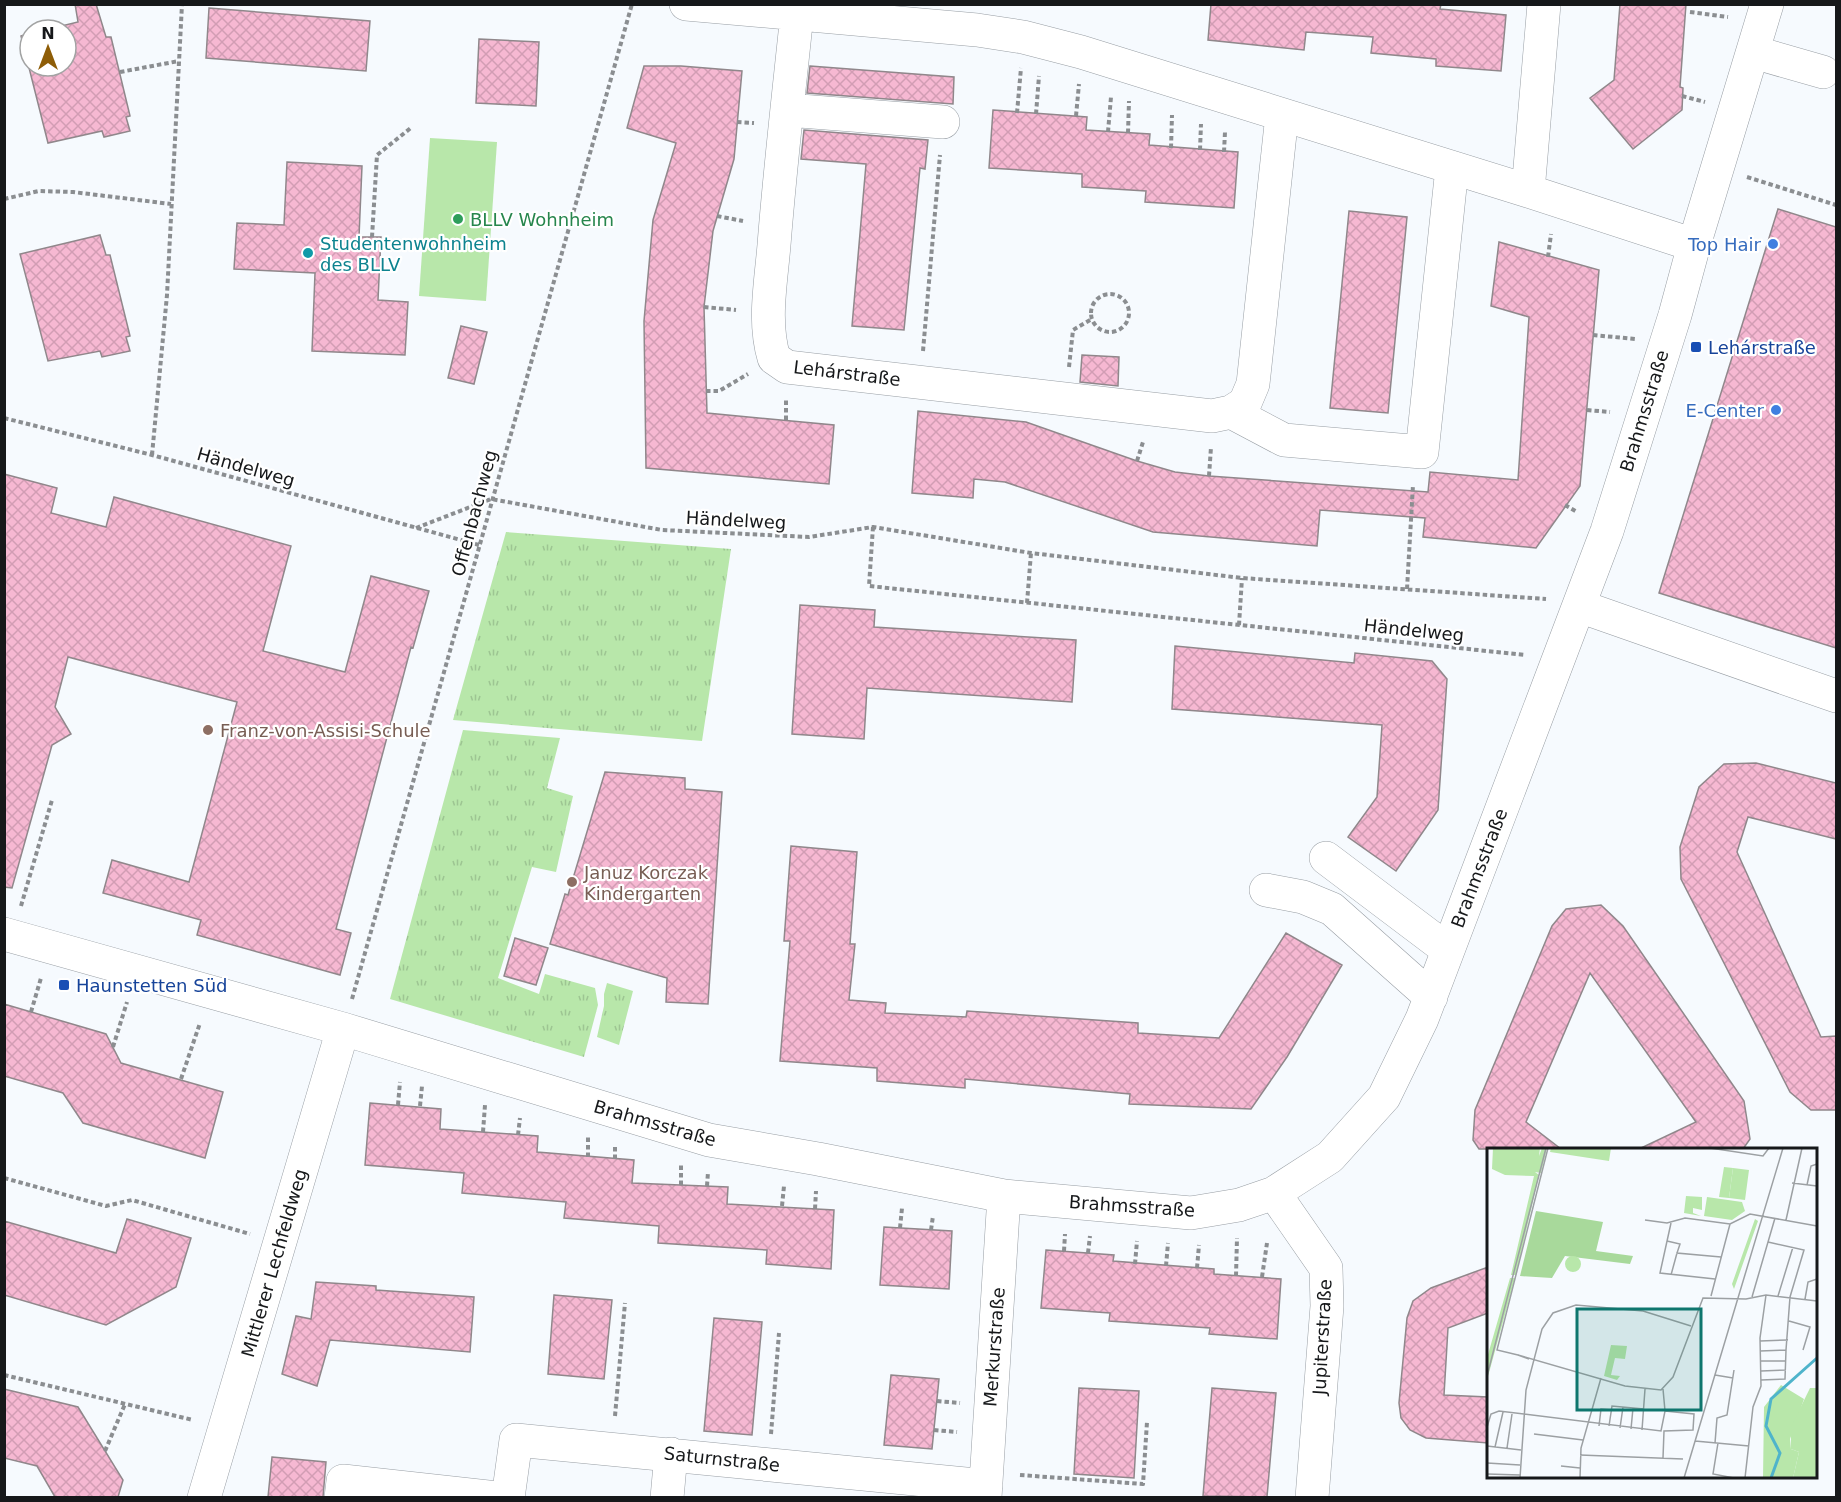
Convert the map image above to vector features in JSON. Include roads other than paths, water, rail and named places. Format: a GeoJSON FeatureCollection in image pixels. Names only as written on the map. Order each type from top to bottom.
{"type":"FeatureCollection","features":[{"type":"Feature","properties":{"kind":"street"},"geometry":{"type":"LineString","coordinates":[[686,4],[797,14],[837,11],[1023,37],[1081,52],[1694,245]]}},
{"type":"Feature","properties":{"kind":"street"},"geometry":{"type":"LineString","coordinates":[[1528,191],[1544,4]]}},
{"type":"Feature","properties":{"kind":"street","name":"Brahmsstraße"},"geometry":{"type":"LineString","coordinates":[[4,934],[343,1029],[709,1140],[1004,1196],[1191,1214],[1239,1205],[1274,1193],[1329,1157],[1384,1096],[1422,1019],[1607,531],[1675,315],[1767,4]]}},
{"type":"Feature","properties":{"kind":"street","name":"Lehárstraße"},"geometry":{"type":"LineString","coordinates":[[797,14],[768,313],[768,342],[774,358],[787,367],[1212,416],[1231,412]]}},
{"type":"Feature","properties":{"kind":"street"},"geometry":{"type":"LineString","coordinates":[[1753,52],[1823,72]]}},
{"type":"Feature","properties":{"kind":"street"},"geometry":{"type":"LineString","coordinates":[[787,110],[943,122]]}},
{"type":"Feature","properties":{"kind":"street"},"geometry":{"type":"LineString","coordinates":[[1282,115],[1253,384],[1245,403],[1231,412],[1284,440],[1422,452],[1452,168]]}},
{"type":"Feature","properties":{"kind":"street"},"geometry":{"type":"LineString","coordinates":[[1579,606],[1836,696]]}},
{"type":"Feature","properties":{"kind":"street"},"geometry":{"type":"LineString","coordinates":[[1326,858],[1448,950]]}},
{"type":"Feature","properties":{"kind":"street"},"geometry":{"type":"LineString","coordinates":[[1266,890],[1303,897],[1332,909],[1431,997]]}},
{"type":"Feature","properties":{"kind":"street","name":"Mittlerer Lechfeldweg"},"geometry":{"type":"LineString","coordinates":[[204,1497],[343,1029]]}},
{"type":"Feature","properties":{"kind":"street","name":"Jupiterstraße"},"geometry":{"type":"LineString","coordinates":[[1274,1193],[1326,1268],[1327,1306],[1312,1497]]}},
{"type":"Feature","properties":{"kind":"street","name":"Merkurstraße"},"geometry":{"type":"LineString","coordinates":[[986,1485],[1004,1196]]}},
{"type":"Feature","properties":{"kind":"street","name":"Saturnstraße"},"geometry":{"type":"LineString","coordinates":[[508,1497],[516,1440],[769,1464],[829,1484],[986,1485]]}},
{"type":"Feature","properties":{"kind":"street"},"geometry":{"type":"LineString","coordinates":[[667,1497],[672,1454]]}},
{"type":"Feature","properties":{"kind":"street"},"geometry":{"type":"LineString","coordinates":[[341,1497],[343,1481],[497,1497]]}},
{"type":"Feature","properties":{"kind":"place","name":"BLLV Wohnheim"},"geometry":{"type":"Point","coordinates":[458,219]}},
{"type":"Feature","properties":{"kind":"place","name":"Top Hair"},"geometry":{"type":"Point","coordinates":[1773,244]}},
{"type":"Feature","properties":{"kind":"place","name":"Studentenwohnheim des BLLV"},"geometry":{"type":"Point","coordinates":[308,253]}},
{"type":"Feature","properties":{"kind":"place","name":"Lehárstraße"},"geometry":{"type":"Point","coordinates":[1696,347]}},
{"type":"Feature","properties":{"kind":"place","name":"E-Center"},"geometry":{"type":"Point","coordinates":[1776,410]}},
{"type":"Feature","properties":{"kind":"place","name":"Franz-von-Assisi-Schule"},"geometry":{"type":"Point","coordinates":[208,730]}},
{"type":"Feature","properties":{"kind":"place","name":"Januz Korczak Kindergarten"},"geometry":{"type":"Point","coordinates":[572,882]}},
{"type":"Feature","properties":{"kind":"place","name":"Haunstetten Süd"},"geometry":{"type":"Point","coordinates":[64,985]}}]}
